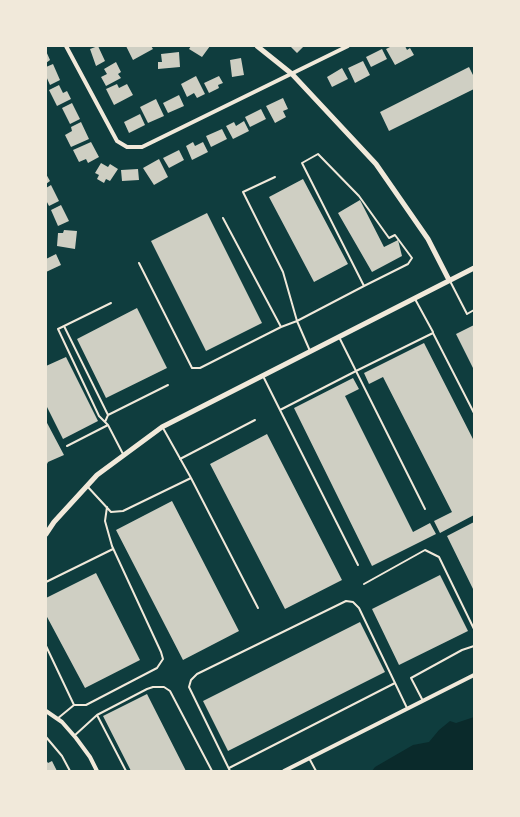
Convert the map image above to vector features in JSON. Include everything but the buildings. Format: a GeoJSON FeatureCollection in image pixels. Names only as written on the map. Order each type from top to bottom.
{"type":"FeatureCollection","features":[{"type":"Feature","properties":{"kind":"street"},"geometry":{"type":"LineString","coordinates":[[66,46],[117,141],[127,147],[142,147],[348,46]]}},
{"type":"Feature","properties":{"kind":"street"},"geometry":{"type":"LineString","coordinates":[[257,46],[292,74],[376,164],[428,239],[449,280]]}},
{"type":"Feature","properties":{"kind":"street"},"geometry":{"type":"LineString","coordinates":[[46,534],[86,485],[123,454],[162,427],[474,268]]}},
{"type":"Feature","properties":{"kind":"street"},"geometry":{"type":"LineString","coordinates":[[284,771],[474,675]]}},
{"type":"Feature","properties":{"kind":"street"},"geometry":{"type":"LineString","coordinates":[[46,711],[57,719],[74,736],[90,757],[96,771]]}},
{"type":"Feature","properties":{"kind":"lane"},"geometry":{"type":"LineString","coordinates":[[139,262],[192,368],[200,368],[281,327],[298,321],[408,264],[412,258],[395,235],[389,238],[359,196],[318,154],[302,163],[364,286]]}},
{"type":"Feature","properties":{"kind":"lane"},"geometry":{"type":"LineString","coordinates":[[275,177],[243,192],[283,272],[298,321],[310,351]]}},
{"type":"Feature","properties":{"kind":"lane"},"geometry":{"type":"LineString","coordinates":[[223,218],[281,327]]}},
{"type":"Feature","properties":{"kind":"lane"},"geometry":{"type":"LineString","coordinates":[[449,280],[467,314],[474,310]]}},
{"type":"Feature","properties":{"kind":"lane"},"geometry":{"type":"LineString","coordinates":[[415,298],[474,413]]}},
{"type":"Feature","properties":{"kind":"lane"},"geometry":{"type":"LineString","coordinates":[[111,303],[58,329],[99,416],[108,425],[123,454]]}},
{"type":"Feature","properties":{"kind":"lane"},"geometry":{"type":"LineString","coordinates":[[64,326],[108,415]]}},
{"type":"Feature","properties":{"kind":"lane"},"geometry":{"type":"LineString","coordinates":[[280,410],[433,333]]}},
{"type":"Feature","properties":{"kind":"lane"},"geometry":{"type":"LineString","coordinates":[[339,336],[425,509]]}},
{"type":"Feature","properties":{"kind":"lane"},"geometry":{"type":"LineString","coordinates":[[263,375],[358,565]]}},
{"type":"Feature","properties":{"kind":"lane"},"geometry":{"type":"LineString","coordinates":[[104,422],[108,415],[168,385]]}},
{"type":"Feature","properties":{"kind":"lane"},"geometry":{"type":"LineString","coordinates":[[180,459],[255,420]]}},
{"type":"Feature","properties":{"kind":"lane"},"geometry":{"type":"LineString","coordinates":[[67,446],[108,425]]}},
{"type":"Feature","properties":{"kind":"lane"},"geometry":{"type":"LineString","coordinates":[[162,427],[191,478],[258,608]]}},
{"type":"Feature","properties":{"kind":"lane"},"geometry":{"type":"LineString","coordinates":[[86,485],[112,512],[123,511],[191,478]]}},
{"type":"Feature","properties":{"kind":"lane"},"geometry":{"type":"LineString","coordinates":[[57,719],[74,705],[86,705],[157,668],[163,660],[158,645],[113,549],[105,522],[107,507]]}},
{"type":"Feature","properties":{"kind":"lane"},"geometry":{"type":"LineString","coordinates":[[46,582],[113,549]]}},
{"type":"Feature","properties":{"kind":"lane"},"geometry":{"type":"LineString","coordinates":[[364,584],[425,550],[438,557],[474,629]]}},
{"type":"Feature","properties":{"kind":"lane"},"geometry":{"type":"LineString","coordinates":[[230,771],[189,687],[191,680],[196,674],[346,601],[353,602],[359,608],[408,709]]}},
{"type":"Feature","properties":{"kind":"lane"},"geometry":{"type":"LineString","coordinates":[[46,646],[74,705]]}},
{"type":"Feature","properties":{"kind":"lane"},"geometry":{"type":"LineString","coordinates":[[423,701],[411,678],[462,650],[474,646]]}},
{"type":"Feature","properties":{"kind":"lane"},"geometry":{"type":"LineString","coordinates":[[229,768],[395,683]]}},
{"type":"Feature","properties":{"kind":"lane"},"geometry":{"type":"LineString","coordinates":[[74,736],[97,715],[147,689],[159,687],[170,691],[212,771]]}},
{"type":"Feature","properties":{"kind":"lane"},"geometry":{"type":"LineString","coordinates":[[97,715],[126,771]]}},
{"type":"Feature","properties":{"kind":"lane"},"geometry":{"type":"LineString","coordinates":[[46,737],[62,756],[70,771]]}},
{"type":"Feature","properties":{"kind":"lane"},"geometry":{"type":"LineString","coordinates":[[309,758],[316,771]]}},
{"type":"Feature","properties":{"kind":"water"},"geometry":{"type":"Polygon","coordinates":[[[474,717],[474,771],[372,771],[375,767],[413,745],[429,742],[439,730],[450,721],[456,723],[474,717]]]}}]}
